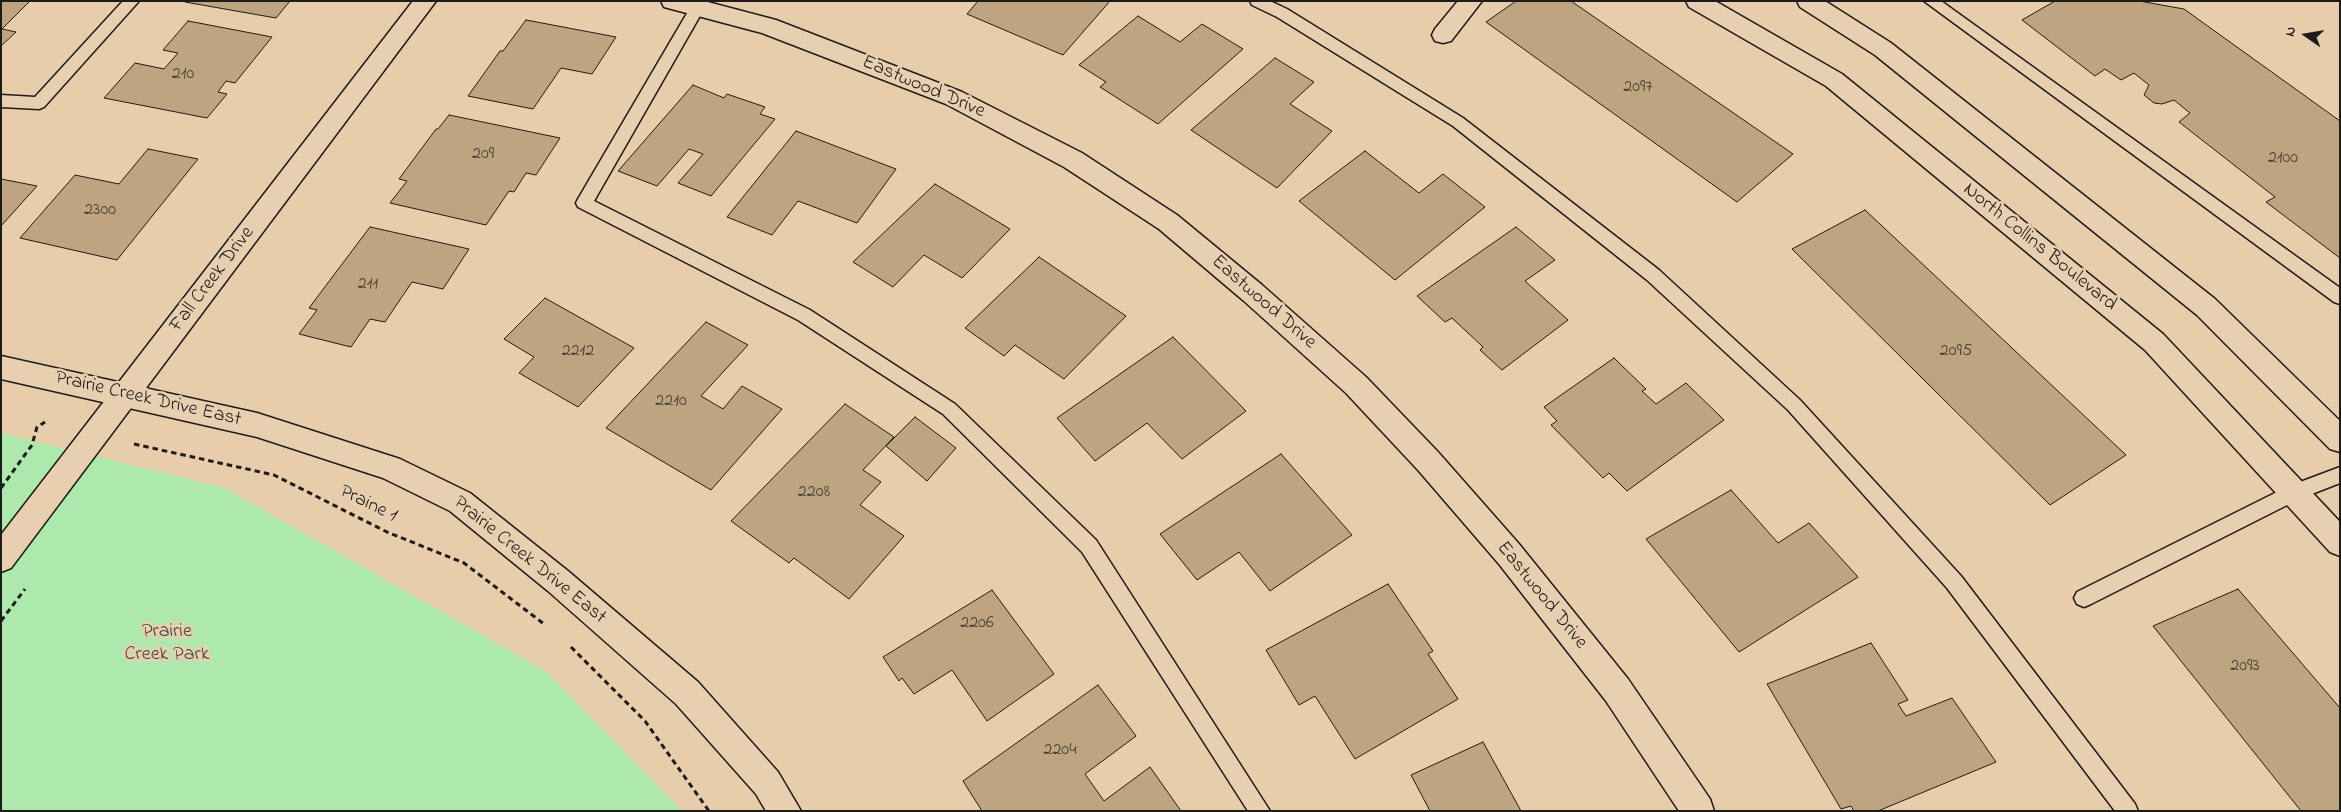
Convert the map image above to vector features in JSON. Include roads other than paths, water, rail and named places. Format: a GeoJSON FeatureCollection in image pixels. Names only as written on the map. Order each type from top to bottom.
{"type":"FeatureCollection","features":[{"type":"Feature","properties":{"kind":"street","name":"Fall Creek Drive"},"geometry":{"type":"LineString","coordinates":[[1,558],[425,1]]}},
{"type":"Feature","properties":{"kind":"street","name":"Eastwood Drive"},"geometry":{"type":"LineString","coordinates":[[672,1],[768,26],[954,98],[1073,160],[1168,222],[1253,293],[1356,385],[1428,461],[1509,554],[1617,690],[1698,811]]}},
{"type":"Feature","properties":{"kind":"street"},"geometry":{"type":"LineString","coordinates":[[1443,35],[1471,1]]}},
{"type":"Feature","properties":{"kind":"street","name":"North Collins Boulevard"},"geometry":{"type":"LineString","coordinates":[[1697,1],[1834,80],[2154,342],[2340,543]]}},
{"type":"Feature","properties":{"kind":"street"},"geometry":{"type":"LineString","coordinates":[[1808,1],[1883,49],[2206,306],[2340,440]]}},
{"type":"Feature","properties":{"kind":"street","name":"Prairie Creek Drive East"},"geometry":{"type":"LineString","coordinates":[[1,367],[257,425],[390,468],[460,502],[558,581],[687,693],[767,783],[785,811]]}},
{"type":"Feature","properties":{"kind":"lane"},"geometry":{"type":"LineString","coordinates":[[1,102],[39,103],[132,1]]}},
{"type":"Feature","properties":{"kind":"lane"},"geometry":{"type":"LineString","coordinates":[[1257,1],[1282,13],[1458,122],[1653,275],[1794,404],[1954,582],[2128,811]]}},
{"type":"Feature","properties":{"kind":"lane"},"geometry":{"type":"LineString","coordinates":[[1932,1],[2340,297]]}},
{"type":"Feature","properties":{"kind":"lane"},"geometry":{"type":"LineString","coordinates":[[698,7],[584,203],[804,315],[949,409],[1089,546],[1260,811]]}},
{"type":"Feature","properties":{"kind":"lane"},"geometry":{"type":"LineString","coordinates":[[2084,598],[2293,493],[2340,475]]}},
{"type":"Feature","properties":{"kind":"park label","name":"Prairie Creek Park"},"geometry":{"type":"Point","coordinates":[167,644]}}]}
